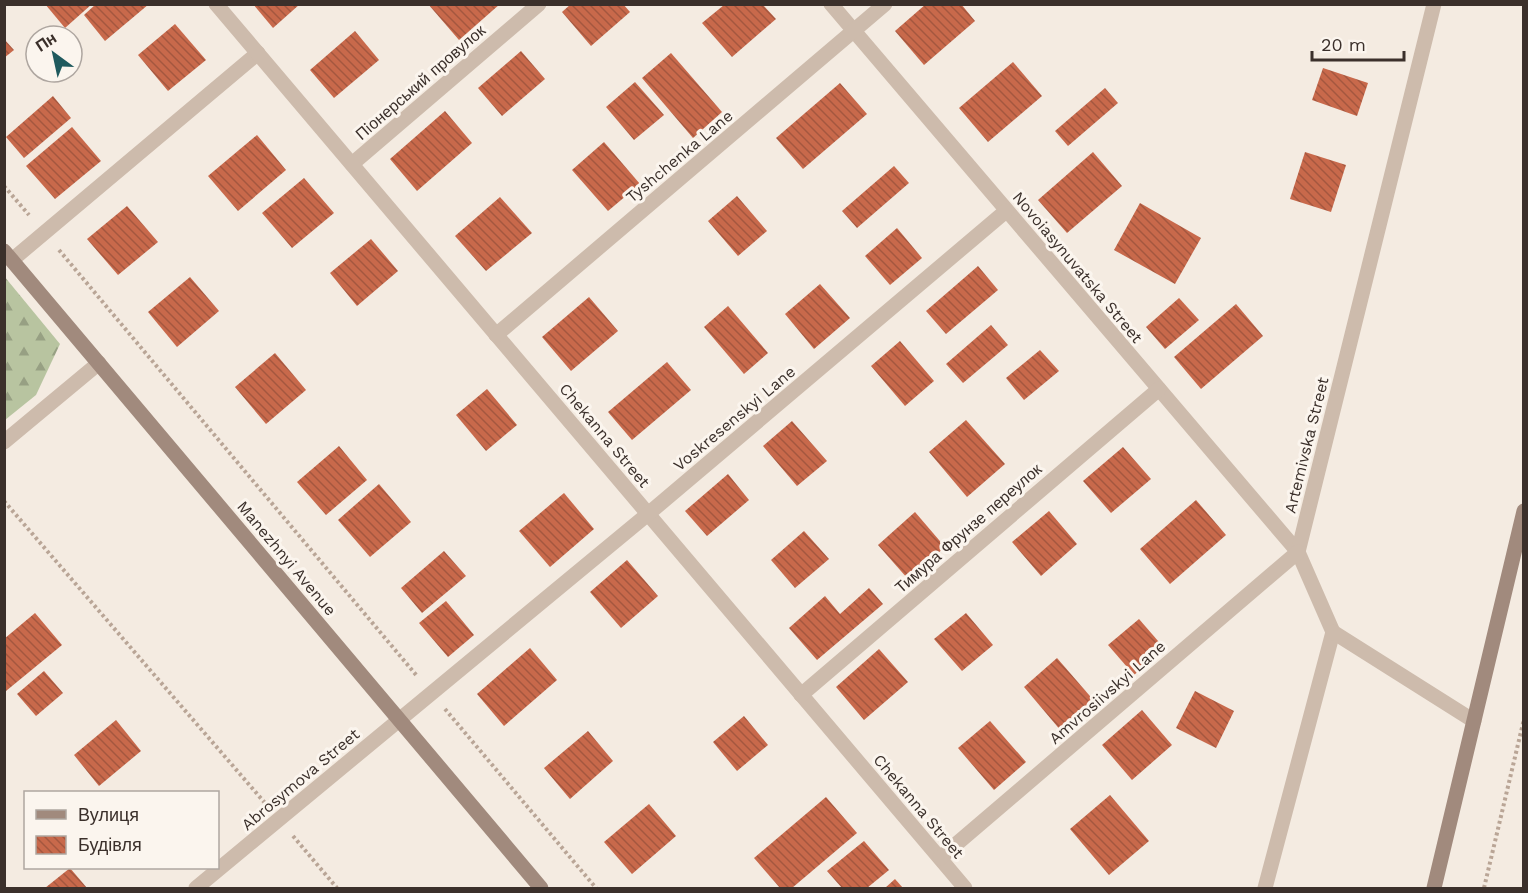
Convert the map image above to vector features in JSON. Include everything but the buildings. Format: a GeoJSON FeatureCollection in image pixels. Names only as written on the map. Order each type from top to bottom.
{"type":"FeatureCollection","features":[{"type":"Feature","properties":{"kind":"street","name":"Chekanna Street"},"geometry":{"type":"LineString","coordinates":[[216,4],[965,888]]}},
{"type":"Feature","properties":{"kind":"street","name":"Пiонерський провулок"},"geometry":{"type":"LineString","coordinates":[[352,164],[539,4]]}},
{"type":"Feature","properties":{"kind":"street","name":"Novoiasynuvatska Street"},"geometry":{"type":"LineString","coordinates":[[831,4],[1298,552]]}},
{"type":"Feature","properties":{"kind":"street","name":"Tyshchenka Lane"},"geometry":{"type":"LineString","coordinates":[[496,335],[885,4]]}},
{"type":"Feature","properties":{"kind":"street","name":"Artemivska Street"},"geometry":{"type":"LineString","coordinates":[[1298,552],[1434,4]]}},
{"type":"Feature","properties":{"kind":"street"},"geometry":{"type":"LineString","coordinates":[[8,255],[44,232],[258,53]]}},
{"type":"Feature","properties":{"kind":"street","name":"Voskresenskyi Lane"},"geometry":{"type":"LineString","coordinates":[[399,720],[648,514],[1006,211]]}},
{"type":"Feature","properties":{"kind":"street","name":"Manezhnyi Avenue"},"geometry":{"type":"LineString","coordinates":[[8,255],[542,888]]}},
{"type":"Feature","properties":{"kind":"street"},"geometry":{"type":"LineString","coordinates":[[4,442],[99,363]]}},
{"type":"Feature","properties":{"kind":"street","name":"Тимура Фрунзе переулок"},"geometry":{"type":"LineString","coordinates":[[801,695],[1159,389]]}},
{"type":"Feature","properties":{"kind":"street"},"geometry":{"type":"LineString","coordinates":[[1434,888],[1524,512]]}},
{"type":"Feature","properties":{"kind":"street"},"geometry":{"type":"LineString","coordinates":[[1298,552],[1333,632],[1474,721]]}},
{"type":"Feature","properties":{"kind":"street","name":"Amvrosiivskyi Lane"},"geometry":{"type":"LineString","coordinates":[[940,858],[1298,552]]}},
{"type":"Feature","properties":{"kind":"street"},"geometry":{"type":"LineString","coordinates":[[1265,888],[1333,632]]}},
{"type":"Feature","properties":{"kind":"street","name":"Abrosymova Street"},"geometry":{"type":"LineString","coordinates":[[219,869],[399,720]]}},
{"type":"Feature","properties":{"kind":"street","name":"Abrosymova Street"},"geometry":{"type":"LineString","coordinates":[[196,888],[219,869]]}},
{"type":"Feature","properties":{"kind":"path"},"geometry":{"type":"LineString","coordinates":[[4,186],[596,888]]}},
{"type":"Feature","properties":{"kind":"path"},"geometry":{"type":"LineString","coordinates":[[4,501],[338,888]]}},
{"type":"Feature","properties":{"kind":"path"},"geometry":{"type":"LineString","coordinates":[[1484,888],[1524,719]]}},
{"type":"Feature","properties":{"kind":"green space"},"geometry":{"type":"Polygon","coordinates":[[[4,276],[60,344],[36,395],[5,420],[4,276]]]}}]}
